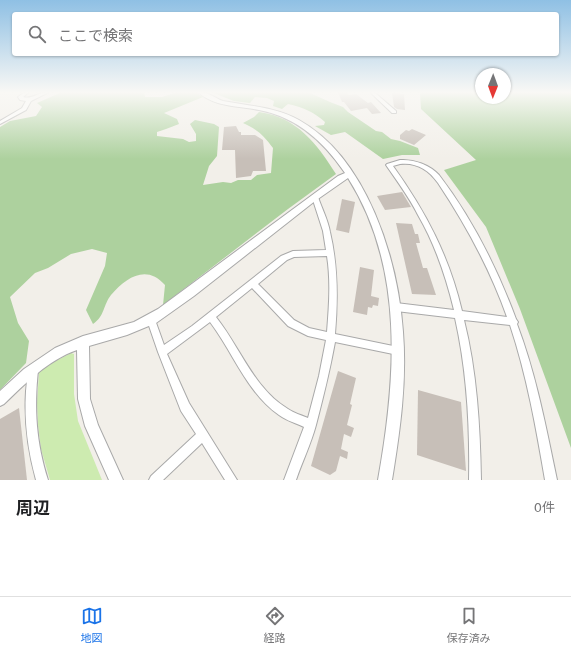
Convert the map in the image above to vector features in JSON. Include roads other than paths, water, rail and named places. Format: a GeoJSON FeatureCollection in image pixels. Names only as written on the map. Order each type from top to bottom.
{"type":"FeatureCollection","features":[{"type":"Feature","properties":{"kind":"street"},"geometry":{"type":"LineString","coordinates":[[0,123],[15,114]]}},
{"type":"Feature","properties":{"kind":"street"},"geometry":{"type":"LineString","coordinates":[[282,114],[292,118],[316,135],[333,152],[350,174],[374,221],[391,278],[396,306],[398,351],[394,428],[385,480]]}},
{"type":"Feature","properties":{"kind":"street"},"geometry":{"type":"LineString","coordinates":[[475,480],[475,445],[470,384],[452,289],[436,243],[408,191],[389,165],[406,162],[429,169],[446,190],[464,217],[486,256],[514,322],[529,373],[543,431],[551,480]]}},
{"type":"Feature","properties":{"kind":"street"},"geometry":{"type":"LineString","coordinates":[[0,400],[18,381],[46,358],[83,342],[126,331],[151,320],[195,289],[315,197],[341,178],[350,174]]}},
{"type":"Feature","properties":{"kind":"street"},"geometry":{"type":"LineString","coordinates":[[290,480],[311,424],[324,376],[331,337],[334,284],[330,239],[323,215],[315,197]]}},
{"type":"Feature","properties":{"kind":"street"},"geometry":{"type":"LineString","coordinates":[[162,352],[211,317],[276,264],[293,254],[331,253]]}},
{"type":"Feature","properties":{"kind":"street"},"geometry":{"type":"LineString","coordinates":[[253,284],[291,323],[308,332],[398,351]]}},
{"type":"Feature","properties":{"kind":"street"},"geometry":{"type":"LineString","coordinates":[[396,306],[514,322]]}},
{"type":"Feature","properties":{"kind":"street"},"geometry":{"type":"LineString","coordinates":[[211,317],[222,330],[253,380],[267,399],[283,412],[311,424]]}},
{"type":"Feature","properties":{"kind":"street"},"geometry":{"type":"LineString","coordinates":[[151,320],[162,352],[182,400],[202,436],[231,480]]}},
{"type":"Feature","properties":{"kind":"street"},"geometry":{"type":"LineString","coordinates":[[83,342],[84,399],[92,426],[116,480]]}},
{"type":"Feature","properties":{"kind":"street"},"geometry":{"type":"LineString","coordinates":[[33,368],[30,423],[33,446],[42,480]]}},
{"type":"Feature","properties":{"kind":"street"},"geometry":{"type":"LineString","coordinates":[[155,480],[202,436]]}}]}
